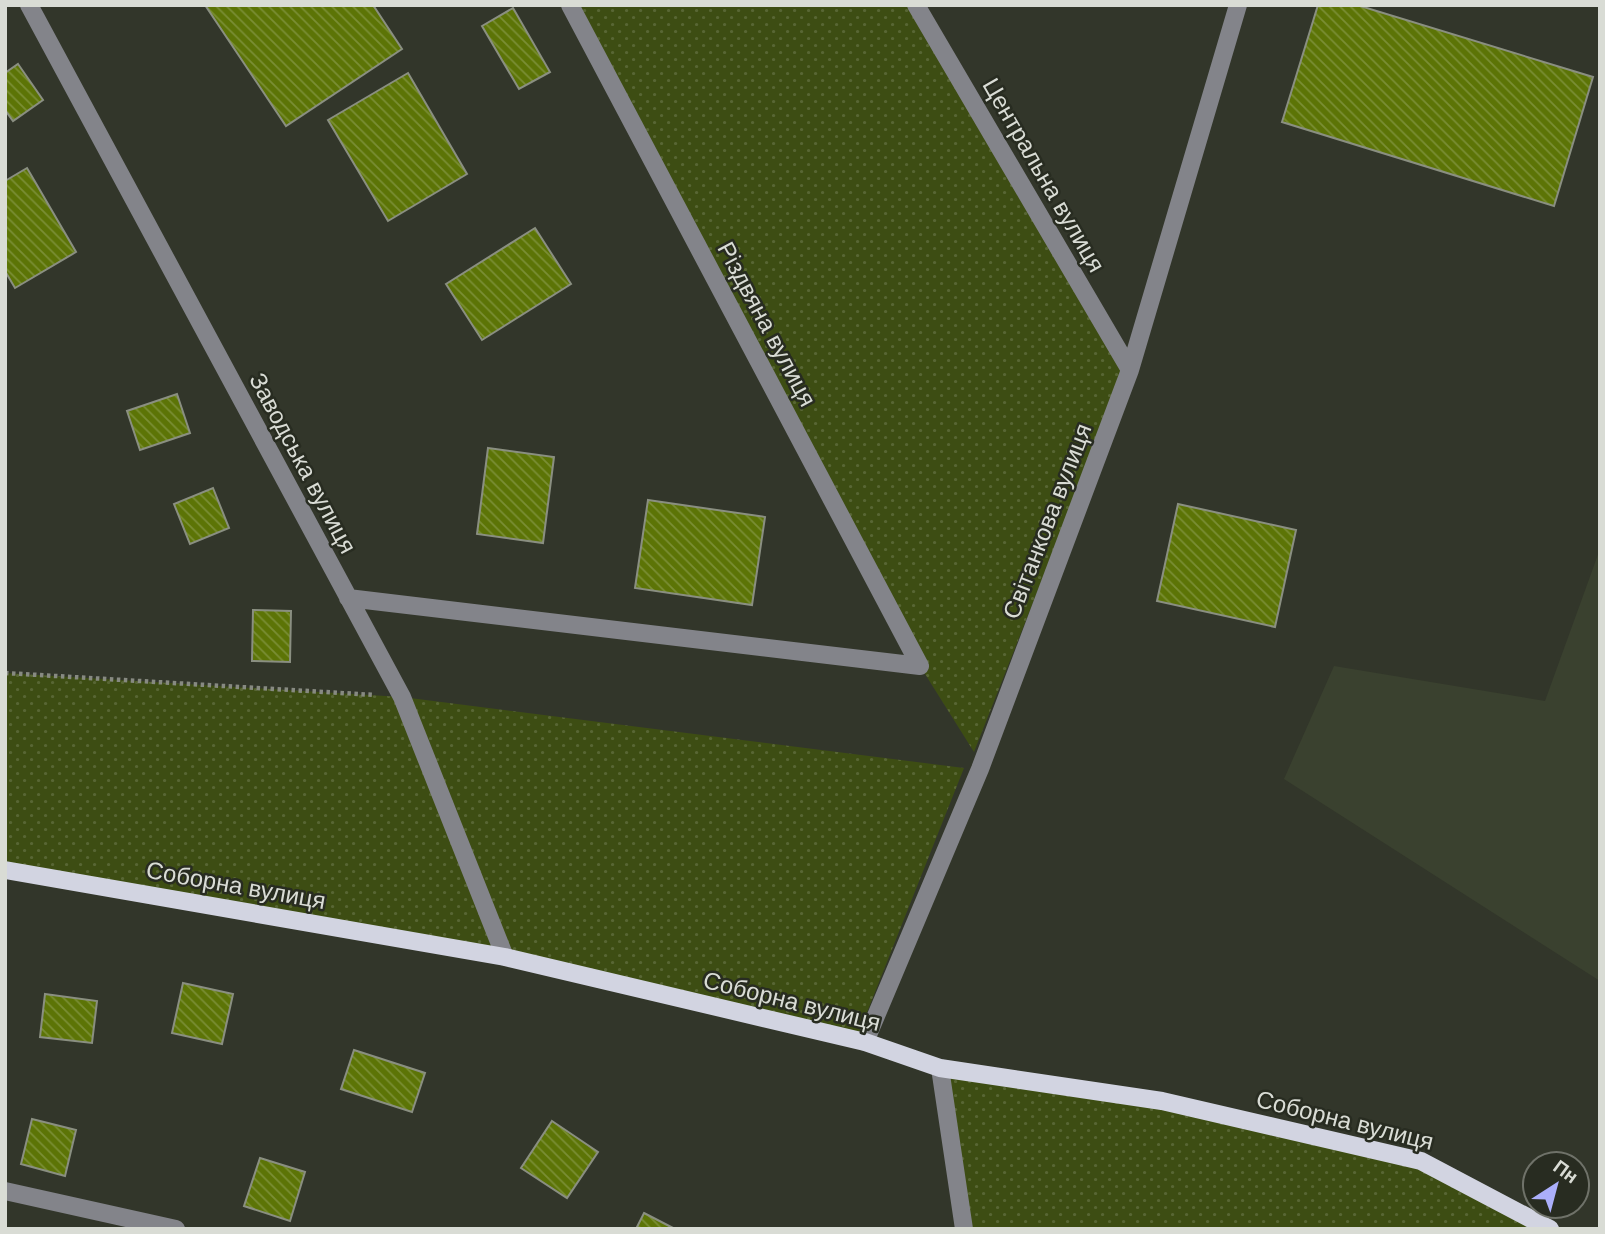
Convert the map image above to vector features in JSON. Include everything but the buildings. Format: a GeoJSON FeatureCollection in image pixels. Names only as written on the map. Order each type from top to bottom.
{"type":"FeatureCollection","features":[{"type":"Feature","properties":{"kind":"main road","name":"Соборна вулиця"},"geometry":{"type":"LineString","coordinates":[[5,870],[505,957],[865,1042],[940,1068],[1162,1101],[1422,1161],[1550,1229]]}},
{"type":"Feature","properties":{"kind":"street","name":"Заводська вулиця"},"geometry":{"type":"LineString","coordinates":[[29,5],[402,697],[505,957]]}},
{"type":"Feature","properties":{"kind":"street","name":"Різдвяна вулиця"},"geometry":{"type":"LineString","coordinates":[[348,598],[920,667],[570,5]]}},
{"type":"Feature","properties":{"kind":"street","name":"Центральна вулиця"},"geometry":{"type":"LineString","coordinates":[[916,5],[1130,370]]}},
{"type":"Feature","properties":{"kind":"street","name":"Світанкова вулиця"},"geometry":{"type":"LineString","coordinates":[[865,1042],[980,769],[1130,370],[1238,5]]}},
{"type":"Feature","properties":{"kind":"street"},"geometry":{"type":"LineString","coordinates":[[940,1068],[964,1229]]}},
{"type":"Feature","properties":{"kind":"street"},"geometry":{"type":"LineString","coordinates":[[5,1191],[176,1229]]}},
{"type":"Feature","properties":{"kind":"path"},"geometry":{"type":"LineString","coordinates":[[5,673],[402,697]]}},
{"type":"Feature","properties":{"kind":"shaded area"},"geometry":{"type":"Polygon","coordinates":[[[1600,549],[1600,981],[1284,779],[1334,666],[1545,701],[1600,549]]]}},
{"type":"Feature","properties":{"kind":"green space"},"geometry":{"type":"Polygon","coordinates":[[[570,5],[915,5],[1126,367],[974,752],[920,666],[570,5]]]}},
{"type":"Feature","properties":{"kind":"green space"},"geometry":{"type":"Polygon","coordinates":[[[5,673],[402,697],[964,768],[858,1035],[505,957],[5,870],[5,673]]]}},
{"type":"Feature","properties":{"kind":"green space"},"geometry":{"type":"Polygon","coordinates":[[[940,1068],[1162,1101],[1421,1161],[1521,1214],[1521,1220],[1533,1220],[1550,1229],[964,1229],[940,1068]]]}}]}
